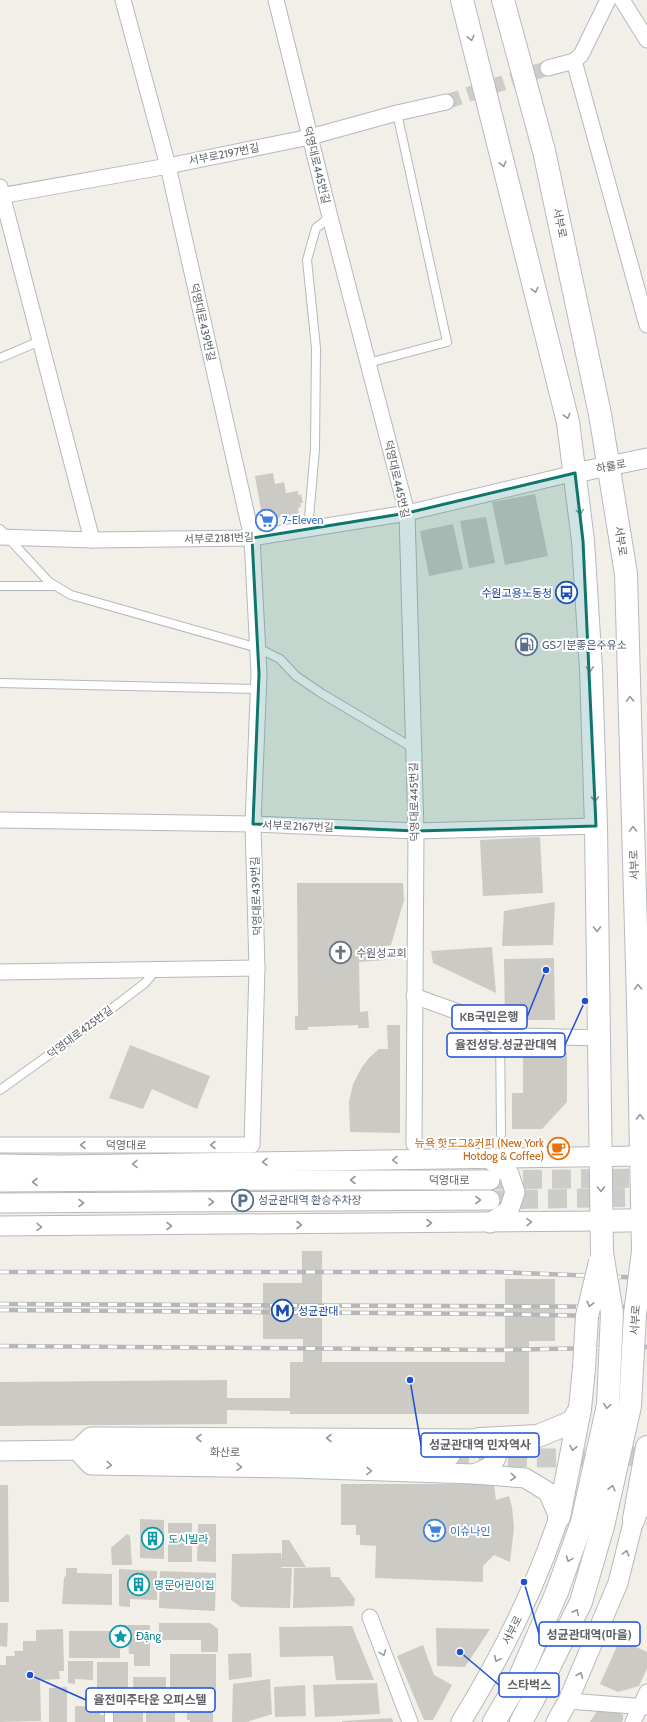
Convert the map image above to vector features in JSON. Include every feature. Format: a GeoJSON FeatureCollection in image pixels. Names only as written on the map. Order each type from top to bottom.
{"type":"FeatureCollection","features":[{"type":"Feature","properties":{"kind":"main road","name":"서부로"},"geometry":{"type":"LineString","coordinates":[[462,0],[568,422],[583,541],[591,669],[596,826],[602,1253],[612,1313],[608,1404],[582,1522],[551,1606],[518,1681],[494,1722]]}},
{"type":"Feature","properties":{"kind":"main road","name":"서부로"},"geometry":{"type":"LineString","coordinates":[[502,0],[544,151],[600,414],[626,574],[638,1001],[644,1156],[643,1251],[634,1314],[630,1406],[603,1526],[581,1602],[521,1722]]}},
{"type":"Feature","properties":{"kind":"main road"},"geometry":{"type":"LineString","coordinates":[[602,1221],[644,1220]]}},
{"type":"Feature","properties":{"kind":"main road"},"geometry":{"type":"LineString","coordinates":[[643,1251],[647,1279]]}},
{"type":"Feature","properties":{"kind":"main road","name":"서부로"},"geometry":{"type":"LineString","coordinates":[[559,1517],[580,1409],[587,1316],[602,1253]]}},
{"type":"Feature","properties":{"kind":"main road"},"geometry":{"type":"LineString","coordinates":[[480,1439],[538,1436],[572,1422],[580,1409]]}},
{"type":"Feature","properties":{"kind":"main road"},"geometry":{"type":"LineString","coordinates":[[634,1519],[647,1447]]}},
{"type":"Feature","properties":{"kind":"street","name":"덕영대로439번길"},"geometry":{"type":"LineString","coordinates":[[123,0],[168,166],[252,538],[258,648],[253,824],[257,968],[252,1145]]}},
{"type":"Feature","properties":{"kind":"street","name":"덕영대로445번길"},"geometry":{"type":"LineString","coordinates":[[276,0],[330,217],[407,513],[416,831],[414,1144]]}},
{"type":"Feature","properties":{"kind":"street"},"geometry":{"type":"LineString","coordinates":[[548,68],[574,60],[581,55],[608,0]]}},
{"type":"Feature","properties":{"kind":"street"},"geometry":{"type":"LineString","coordinates":[[622,0],[647,40]]}},
{"type":"Feature","properties":{"kind":"street"},"geometry":{"type":"LineString","coordinates":[[574,60],[647,325]]}},
{"type":"Feature","properties":{"kind":"street","name":"서부로2197번길"},"geometry":{"type":"LineString","coordinates":[[1,193],[168,166],[310,137],[397,113],[446,102]]}},
{"type":"Feature","properties":{"kind":"street"},"geometry":{"type":"LineString","coordinates":[[1,193],[92,540]]}},
{"type":"Feature","properties":{"kind":"street","name":"하률로"},"geometry":{"type":"LineString","coordinates":[[575,473],[647,458]]}},
{"type":"Feature","properties":{"kind":"street","name":"서부로2181번길"},"geometry":{"type":"LineString","coordinates":[[2,534],[92,540],[252,538],[407,513],[575,473]]}},
{"type":"Feature","properties":{"kind":"street","name":"서부로2167번길"},"geometry":{"type":"LineString","coordinates":[[0,820],[253,824],[416,831],[596,826]]}},
{"type":"Feature","properties":{"kind":"street"},"geometry":{"type":"LineString","coordinates":[[0,972],[257,968]]}},
{"type":"Feature","properties":{"kind":"street"},"geometry":{"type":"LineString","coordinates":[[414,996],[500,1028],[526,1036],[599,1038]]}},
{"type":"Feature","properties":{"kind":"street","name":"덕영대로"},"geometry":{"type":"LineString","coordinates":[[0,1145],[252,1145]]}},
{"type":"Feature","properties":{"kind":"street"},"geometry":{"type":"LineString","coordinates":[[0,1164],[644,1156]]}},
{"type":"Feature","properties":{"kind":"street"},"geometry":{"type":"LineString","coordinates":[[490,1159],[509,1174],[514,1192],[509,1210],[490,1223]]}},
{"type":"Feature","properties":{"kind":"street","name":"덕영대로"},"geometry":{"type":"LineString","coordinates":[[0,1182],[490,1180]]}},
{"type":"Feature","properties":{"kind":"street","name":"덕영대로"},"geometry":{"type":"LineString","coordinates":[[0,1203],[490,1200]]}},
{"type":"Feature","properties":{"kind":"street"},"geometry":{"type":"LineString","coordinates":[[0,1226],[602,1221]]}},
{"type":"Feature","properties":{"kind":"street"},"geometry":{"type":"LineString","coordinates":[[474,1474],[490,1467],[496,1458],[496,1451],[490,1444],[480,1439],[91,1437],[76,1450],[91,1465],[244,1467],[474,1474],[525,1478],[548,1492],[559,1517]]}},
{"type":"Feature","properties":{"kind":"street","name":"화산로"},"geometry":{"type":"LineString","coordinates":[[0,1451],[76,1450],[450,1456]]}},
{"type":"Feature","properties":{"kind":"street"},"geometry":{"type":"LineString","coordinates":[[556,1722],[568,1701],[618,1583],[634,1519],[647,1497]]}},
{"type":"Feature","properties":{"kind":"street","name":"서부로"},"geometry":{"type":"LineString","coordinates":[[461,1722],[481,1690],[521,1612],[546,1556],[559,1517]]}},
{"type":"Feature","properties":{"kind":"street"},"geometry":{"type":"LineString","coordinates":[[370,1617],[410,1722]]}},
{"type":"Feature","properties":{"kind":"street"},"geometry":{"type":"LineString","coordinates":[[633,1722],[644,1706],[647,1692]]}},
{"type":"Feature","properties":{"kind":"street"},"geometry":{"type":"LineString","coordinates":[[568,1701],[644,1706]]}},
{"type":"Feature","properties":{"kind":"lane"},"geometry":{"type":"LineString","coordinates":[[368,363],[447,342],[397,113]]}},
{"type":"Feature","properties":{"kind":"lane"},"geometry":{"type":"LineString","coordinates":[[308,529],[315,449],[316,348],[307,260],[316,228],[330,217]]}},
{"type":"Feature","properties":{"kind":"lane"},"geometry":{"type":"LineString","coordinates":[[0,358],[40,341]]}},
{"type":"Feature","properties":{"kind":"lane"},"geometry":{"type":"LineString","coordinates":[[2,534],[49,582],[71,595],[258,648],[280,659],[296,676],[321,693],[413,748]]}},
{"type":"Feature","properties":{"kind":"lane"},"geometry":{"type":"LineString","coordinates":[[0,586],[56,586]]}},
{"type":"Feature","properties":{"kind":"lane"},"geometry":{"type":"LineString","coordinates":[[0,683],[258,689]]}},
{"type":"Feature","properties":{"kind":"lane","name":"덕영대로425번길"},"geometry":{"type":"LineString","coordinates":[[0,1090],[93,1023],[145,983],[156,970]]}},
{"type":"Feature","properties":{"kind":"lane"},"geometry":{"type":"LineString","coordinates":[[500,1028],[501,1134]]}},
{"type":"Feature","properties":{"kind":"lane"},"geometry":{"type":"LineString","coordinates":[[109,1706],[109,1722]]}},
{"type":"Feature","properties":{"kind":"highlighted area"},"geometry":{"type":"Polygon","coordinates":[[[575,473],[583,541],[596,826],[416,831],[253,824],[259,674],[252,538],[407,513],[575,473]]]}},
{"type":"Feature","properties":{"kind":"building"},"geometry":{"type":"Polygon","coordinates":[[[273,473],[275,484],[284,482],[286,493],[298,491],[298,495],[301,494],[303,503],[300,503],[301,507],[298,508],[299,514],[267,520],[262,516],[255,476],[273,473]]]}},
{"type":"Feature","properties":{"kind":"building"},"geometry":{"type":"Polygon","coordinates":[[[535,494],[548,556],[505,565],[492,502],[535,494]]]}},
{"type":"Feature","properties":{"kind":"building"},"geometry":{"type":"Polygon","coordinates":[[[486,517],[495,563],[469,568],[460,521],[486,517]]]}},
{"type":"Feature","properties":{"kind":"building"},"geometry":{"type":"Polygon","coordinates":[[[453,524],[463,569],[429,576],[420,531],[453,524]]]}},
{"type":"Feature","properties":{"kind":"building"},"geometry":{"type":"Polygon","coordinates":[[[540,837],[543,893],[483,896],[480,840],[540,837]]]}},
{"type":"Feature","properties":{"kind":"building","name":"수원성교회"},"geometry":{"type":"Polygon","coordinates":[[[297,883],[403,883],[404,900],[391,945],[385,946],[386,960],[359,962],[360,1012],[368,1011],[369,1028],[358,1028],[358,1025],[308,1027],[308,1030],[295,1030],[295,1016],[298,1016],[297,883]]]}},
{"type":"Feature","properties":{"kind":"building"},"geometry":{"type":"Polygon","coordinates":[[[555,902],[553,945],[502,946],[504,911],[555,902]]]}},
{"type":"Feature","properties":{"kind":"building"},"geometry":{"type":"Polygon","coordinates":[[[492,947],[496,993],[433,963],[431,951],[492,947]]]}},
{"type":"Feature","properties":{"kind":"building"},"geometry":{"type":"Polygon","coordinates":[[[554,958],[555,1020],[505,1020],[504,959],[554,958]]]}},
{"type":"Feature","properties":{"kind":"building"},"geometry":{"type":"Polygon","coordinates":[[[387,1025],[400,1025],[400,1133],[350,1132],[349,1102],[353,1084],[362,1067],[369,1058],[379,1049],[388,1049],[387,1025]]]}},
{"type":"Feature","properties":{"kind":"building"},"geometry":{"type":"Polygon","coordinates":[[[130,1045],[210,1076],[197,1109],[152,1089],[143,1109],[109,1098],[130,1045]]]}},
{"type":"Feature","properties":{"kind":"building"},"geometry":{"type":"Polygon","coordinates":[[[523,1052],[567,1052],[567,1102],[542,1129],[512,1129],[512,1093],[523,1093],[523,1052]]]}},
{"type":"Feature","properties":{"kind":"building"},"geometry":{"type":"Polygon","coordinates":[[[302,1251],[322,1251],[322,1362],[505,1362],[505,1279],[555,1279],[555,1341],[529,1341],[529,1414],[290,1414],[290,1411],[227,1410],[227,1424],[0,1426],[0,1382],[227,1380],[227,1398],[290,1398],[290,1362],[303,1362],[303,1339],[263,1339],[263,1283],[302,1283],[302,1251]]]}},
{"type":"Feature","properties":{"kind":"building","name":"이슈나인"},"geometry":{"type":"Polygon","coordinates":[[[341,1484],[494,1484],[496,1500],[509,1496],[512,1507],[514,1528],[510,1562],[494,1555],[483,1566],[483,1582],[375,1578],[376,1546],[360,1545],[360,1535],[356,1535],[356,1525],[341,1525],[341,1484]]]}},
{"type":"Feature","properties":{"kind":"building"},"geometry":{"type":"Polygon","coordinates":[[[0,1485],[8,1485],[9,1602],[0,1602],[0,1485]]]}},
{"type":"Feature","properties":{"kind":"building","name":"도시빌라"},"geometry":{"type":"Polygon","coordinates":[[[140,1519],[164,1520],[164,1559],[140,1558],[140,1519]]]}},
{"type":"Feature","properties":{"kind":"building","name":"도시빌라"},"geometry":{"type":"Polygon","coordinates":[[[168,1523],[192,1523],[192,1562],[168,1562],[168,1523]]]}},
{"type":"Feature","properties":{"kind":"building"},"geometry":{"type":"Polygon","coordinates":[[[198,1524],[216,1524],[216,1562],[197,1561],[198,1524]]]}},
{"type":"Feature","properties":{"kind":"building"},"geometry":{"type":"Polygon","coordinates":[[[127,1534],[130,1536],[132,1565],[112,1565],[111,1548],[127,1534]]]}},
{"type":"Feature","properties":{"kind":"building"},"geometry":{"type":"Polygon","coordinates":[[[282,1540],[289,1540],[306,1567],[281,1567],[292,1568],[290,1608],[241,1607],[231,1600],[232,1554],[281,1553],[282,1560],[282,1540]]]}},
{"type":"Feature","properties":{"kind":"building"},"geometry":{"type":"Polygon","coordinates":[[[330,1567],[331,1577],[339,1577],[355,1599],[354,1606],[293,1608],[294,1568],[330,1567]]]}},
{"type":"Feature","properties":{"kind":"building"},"geometry":{"type":"Polygon","coordinates":[[[66,1568],[77,1568],[77,1573],[112,1574],[112,1605],[62,1604],[66,1568]]]}},
{"type":"Feature","properties":{"kind":"building","name":"명문어린이집"},"geometry":{"type":"Polygon","coordinates":[[[119,1569],[157,1571],[157,1600],[130,1599],[130,1607],[119,1606],[119,1569]]]}},
{"type":"Feature","properties":{"kind":"building"},"geometry":{"type":"Polygon","coordinates":[[[160,1571],[216,1573],[215,1611],[159,1608],[160,1571]]]}},
{"type":"Feature","properties":{"kind":"building"},"geometry":{"type":"Polygon","coordinates":[[[0,1623],[8,1623],[7,1647],[0,1646],[0,1623]]]}},
{"type":"Feature","properties":{"kind":"building"},"geometry":{"type":"Polygon","coordinates":[[[159,1623],[210,1623],[218,1629],[218,1652],[201,1652],[201,1640],[159,1640],[159,1623]]]}},
{"type":"Feature","properties":{"kind":"building"},"geometry":{"type":"Polygon","coordinates":[[[124,1625],[150,1625],[150,1666],[134,1666],[134,1654],[129,1654],[128,1641],[124,1641],[124,1625]]]}},
{"type":"Feature","properties":{"kind":"building"},"geometry":{"type":"Polygon","coordinates":[[[352,1626],[374,1680],[336,1680],[333,1656],[280,1657],[279,1627],[352,1626]]]}},
{"type":"Feature","properties":{"kind":"building"},"geometry":{"type":"Polygon","coordinates":[[[436,1628],[490,1629],[465,1667],[437,1666],[436,1628]]]}},
{"type":"Feature","properties":{"kind":"building"},"geometry":{"type":"Polygon","coordinates":[[[63,1629],[64,1671],[59,1671],[60,1679],[40,1680],[41,1721],[0,1722],[0,1665],[6,1665],[6,1656],[15,1656],[14,1651],[23,1651],[23,1641],[36,1641],[36,1630],[63,1629]]]}},
{"type":"Feature","properties":{"kind":"building"},"geometry":{"type":"Polygon","coordinates":[[[69,1631],[120,1631],[120,1658],[69,1658],[69,1631]]]}},
{"type":"Feature","properties":{"kind":"building"},"geometry":{"type":"Polygon","coordinates":[[[623,1641],[647,1652],[647,1668],[639,1686],[618,1692],[600,1684],[617,1646],[621,1647],[623,1641]]]}},
{"type":"Feature","properties":{"kind":"building"},"geometry":{"type":"Polygon","coordinates":[[[423,1645],[434,1675],[452,1685],[433,1720],[424,1720],[397,1656],[423,1645]]]}},
{"type":"Feature","properties":{"kind":"building"},"geometry":{"type":"Polygon","coordinates":[[[251,1653],[252,1677],[229,1680],[228,1654],[251,1653]]]}},
{"type":"Feature","properties":{"kind":"building"},"geometry":{"type":"Polygon","coordinates":[[[170,1654],[216,1654],[216,1700],[170,1701],[170,1654]]]}},
{"type":"Feature","properties":{"kind":"building"},"geometry":{"type":"Polygon","coordinates":[[[68,1661],[93,1661],[93,1680],[75,1679],[75,1684],[68,1683],[68,1661]]]}},
{"type":"Feature","properties":{"kind":"building"},"geometry":{"type":"Polygon","coordinates":[[[97,1662],[128,1662],[128,1688],[97,1688],[97,1662]]]}},
{"type":"Feature","properties":{"kind":"building"},"geometry":{"type":"Polygon","coordinates":[[[133,1677],[166,1677],[166,1701],[134,1701],[133,1677]]]}},
{"type":"Feature","properties":{"kind":"building"},"geometry":{"type":"Polygon","coordinates":[[[270,1679],[272,1714],[247,1722],[232,1722],[233,1684],[270,1679]]]}},
{"type":"Feature","properties":{"kind":"building"},"geometry":{"type":"Polygon","coordinates":[[[377,1683],[380,1714],[315,1717],[313,1685],[377,1683]]]}},
{"type":"Feature","properties":{"kind":"building"},"geometry":{"type":"Polygon","coordinates":[[[305,1685],[306,1716],[275,1717],[274,1687],[305,1685]]]}},
{"type":"Feature","properties":{"kind":"building"},"geometry":{"type":"Polygon","coordinates":[[[67,1687],[67,1722],[49,1722],[49,1688],[67,1687]]]}},
{"type":"Feature","properties":{"kind":"building"},"geometry":{"type":"Polygon","coordinates":[[[75,1706],[100,1707],[100,1715],[107,1715],[107,1722],[75,1722],[75,1706]]]}},
{"type":"Feature","properties":{"kind":"building"},"geometry":{"type":"Polygon","coordinates":[[[187,1706],[213,1707],[213,1722],[190,1722],[190,1720],[187,1720],[187,1706]]]}},
{"type":"Feature","properties":{"kind":"building"},"geometry":{"type":"Polygon","coordinates":[[[114,1707],[143,1708],[143,1722],[113,1722],[114,1707]]]}},
{"type":"Feature","properties":{"kind":"building"},"geometry":{"type":"Polygon","coordinates":[[[146,1709],[175,1709],[175,1722],[146,1722],[146,1709]]]}},
{"type":"Feature","properties":{"kind":"building"},"geometry":{"type":"Polygon","coordinates":[[[597,1711],[620,1713],[623,1715],[623,1720],[622,1722],[590,1722],[597,1711]]]}},
{"type":"Feature","properties":{"kind":"building"},"geometry":{"type":"Polygon","coordinates":[[[392,1718],[393,1722],[342,1722],[342,1721],[392,1718]]]}},
{"type":"Feature","properties":{"kind":"tunnel"},"geometry":{"type":"LineString","coordinates":[[446,102],[548,68]]}},
{"type":"Feature","properties":{"kind":"tunnel"},"geometry":{"type":"LineString","coordinates":[[494,1180],[647,1178]]}},
{"type":"Feature","properties":{"kind":"tunnel"},"geometry":{"type":"LineString","coordinates":[[490,1200],[647,1197]]}},
{"type":"Feature","properties":{"kind":"tunnel"},"geometry":{"type":"LineString","coordinates":[[450,1456],[550,1458],[647,1456]]}},
{"type":"Feature","properties":{"kind":"railway"},"geometry":{"type":"LineString","coordinates":[[0,1272],[496,1272],[647,1278]]}},
{"type":"Feature","properties":{"kind":"railway"},"geometry":{"type":"LineString","coordinates":[[0,1304],[647,1307]]}},
{"type":"Feature","properties":{"kind":"railway"},"geometry":{"type":"LineString","coordinates":[[0,1310],[497,1314],[647,1317]]}},
{"type":"Feature","properties":{"kind":"railway"},"geometry":{"type":"LineString","coordinates":[[0,1346],[501,1350],[647,1347]]}},
{"type":"Feature","properties":{"kind":"place","name":"7-Eleven"},"geometry":{"type":"Point","coordinates":[267,520]}},
{"type":"Feature","properties":{"kind":"place","name":"수원고용노동청"},"geometry":{"type":"Point","coordinates":[567,593]}},
{"type":"Feature","properties":{"kind":"place","name":"GS기분좋은주유소"},"geometry":{"type":"Point","coordinates":[527,645]}},
{"type":"Feature","properties":{"kind":"place","name":"수원성교회"},"geometry":{"type":"Point","coordinates":[341,953]}},
{"type":"Feature","properties":{"kind":"place","name":"KB국민은행"},"geometry":{"type":"Point","coordinates":[546,970]}},
{"type":"Feature","properties":{"kind":"place","name":"율전성당.성균관대역"},"geometry":{"type":"Point","coordinates":[585,1001]}},
{"type":"Feature","properties":{"kind":"place","name":"뉴욕 핫도그&커피 (New York Hotdog & Coffee)"},"geometry":{"type":"Point","coordinates":[559,1149]}},
{"type":"Feature","properties":{"kind":"place","name":"성균관대역 환승주차장"},"geometry":{"type":"Point","coordinates":[242,1200]}},
{"type":"Feature","properties":{"kind":"place","name":"성균관대"},"geometry":{"type":"Point","coordinates":[282,1311]}},
{"type":"Feature","properties":{"kind":"place","name":"성균관대역 민자역사"},"geometry":{"type":"Point","coordinates":[410,1380]}},
{"type":"Feature","properties":{"kind":"place","name":"이슈나인"},"geometry":{"type":"Point","coordinates":[435,1531]}},
{"type":"Feature","properties":{"kind":"place","name":"도시빌라"},"geometry":{"type":"Point","coordinates":[152,1539]}},
{"type":"Feature","properties":{"kind":"place","name":"성균관대역(마을)"},"geometry":{"type":"Point","coordinates":[524,1582]}},
{"type":"Feature","properties":{"kind":"place","name":"명문어린이집"},"geometry":{"type":"Point","coordinates":[138,1585]}},
{"type":"Feature","properties":{"kind":"place","name":"Đặng"},"geometry":{"type":"Point","coordinates":[120,1636]}},
{"type":"Feature","properties":{"kind":"place","name":"스타벅스"},"geometry":{"type":"Point","coordinates":[460,1652]}},
{"type":"Feature","properties":{"kind":"place","name":"율전미주타운 오피스텔"},"geometry":{"type":"Point","coordinates":[30,1675]}}]}
